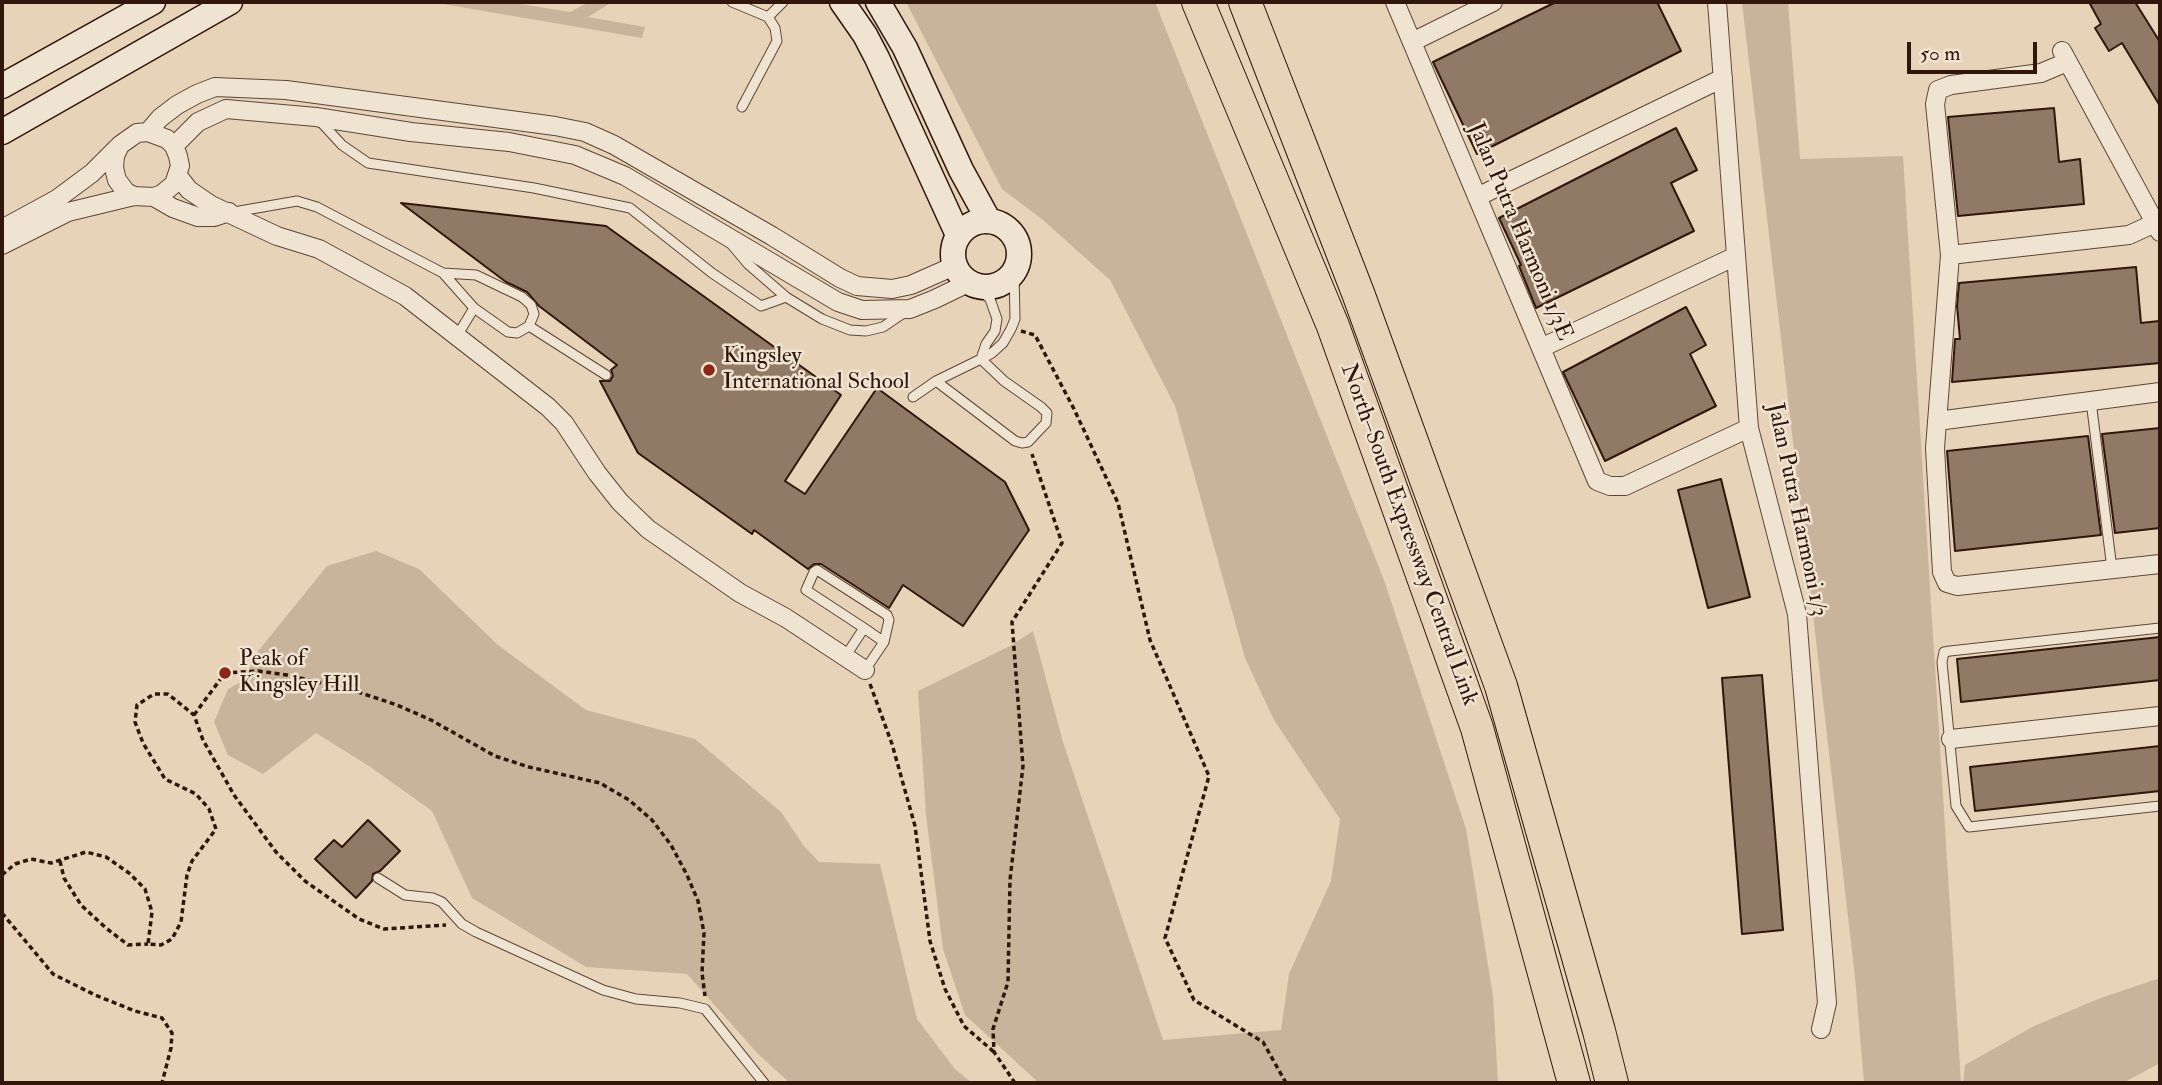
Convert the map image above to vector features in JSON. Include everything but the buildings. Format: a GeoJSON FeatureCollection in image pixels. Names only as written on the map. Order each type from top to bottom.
{"type":"FeatureCollection","features":[{"type":"Feature","properties":{"kind":"highway","name":"North–South Expressway Central Link"},"geometry":{"type":"LineString","coordinates":[[1198,2],[1333,326],[1477,728],[1574,1083]]}},
{"type":"Feature","properties":{"kind":"highway","name":"North–South Expressway Central Link"},"geometry":{"type":"LineString","coordinates":[[1247,8],[1358,293],[1501,686],[1612,1083]]}},
{"type":"Feature","properties":{"kind":"main road"},"geometry":{"type":"LineString","coordinates":[[2,86],[153,2]]}},
{"type":"Feature","properties":{"kind":"main road"},"geometry":{"type":"LineString","coordinates":[[2,132],[230,2]]}},
{"type":"Feature","properties":{"kind":"main road"},"geometry":{"type":"LineString","coordinates":[[842,2],[877,58],[958,235]]}},
{"type":"Feature","properties":{"kind":"main road"},"geometry":{"type":"LineString","coordinates":[[878,2],[905,48],[957,162],[989,220]]}},
{"type":"Feature","properties":{"kind":"main road"},"geometry":{"type":"LineString","coordinates":[[989,220],[1000,223],[1016,239],[1019,261],[1014,271],[1002,283],[985,288],[966,278],[952,255],[958,235],[972,224],[989,220]]}},
{"type":"Feature","properties":{"kind":"street","name":"Jalan Putra Harmoni 1/3E"},"geometry":{"type":"LineString","coordinates":[[1395,2],[1597,481],[1610,486],[1625,486],[1749,428]]}},
{"type":"Feature","properties":{"kind":"street"},"geometry":{"type":"LineString","coordinates":[[1412,42],[1493,2]]}},
{"type":"Feature","properties":{"kind":"street","name":"Jalan Putra Harmoni 1/3"},"geometry":{"type":"LineString","coordinates":[[1717,2],[1749,428],[1797,614],[1827,1003],[1821,1028]]}},
{"type":"Feature","properties":{"kind":"street"},"geometry":{"type":"LineString","coordinates":[[1950,255],[2129,235],[2157,227],[2064,57],[2041,73],[1951,85],[1938,90],[1934,104],[1950,255],[1935,448],[1942,572],[1947,583],[1957,586],[2160,564]]}},
{"type":"Feature","properties":{"kind":"street"},"geometry":{"type":"LineString","coordinates":[[1477,197],[1723,78]]}},
{"type":"Feature","properties":{"kind":"street"},"geometry":{"type":"LineString","coordinates":[[148,132],[177,105],[215,87],[286,90],[555,126],[585,132],[614,145],[858,286],[892,289],[966,278]]}},
{"type":"Feature","properties":{"kind":"street"},"geometry":{"type":"LineString","coordinates":[[174,146],[198,122],[226,109],[316,117],[411,132],[509,142],[575,155],[625,176],[838,302],[862,310],[910,309],[935,299],[966,278]]}},
{"type":"Feature","properties":{"kind":"street"},"geometry":{"type":"LineString","coordinates":[[2,229],[57,198],[92,173],[120,145],[137,133],[148,132],[167,139],[174,146],[180,166],[178,176],[168,190],[154,197]]}},
{"type":"Feature","properties":{"kind":"street"},"geometry":{"type":"LineString","coordinates":[[120,145],[115,156],[117,180],[126,192],[134,196]]}},
{"type":"Feature","properties":{"kind":"street"},"geometry":{"type":"LineString","coordinates":[[178,176],[201,199],[277,236],[319,249],[405,296],[548,407],[564,423],[620,502],[648,529],[740,593],[786,618],[865,670]]}},
{"type":"Feature","properties":{"kind":"street"},"geometry":{"type":"LineString","coordinates":[[2,244],[68,212],[134,196],[154,197],[173,208],[198,217],[214,217],[229,212]]}},
{"type":"Feature","properties":{"kind":"street"},"geometry":{"type":"LineString","coordinates":[[1541,348],[1736,256]]}},
{"type":"Feature","properties":{"kind":"street"},"geometry":{"type":"LineString","coordinates":[[1937,421],[2160,392]]}},
{"type":"Feature","properties":{"kind":"street"},"geometry":{"type":"LineString","coordinates":[[1951,739],[2160,716]]}},
{"type":"Feature","properties":{"kind":"lane"},"geometry":{"type":"LineString","coordinates":[[732,2],[768,18],[775,28],[777,41],[742,107]]}},
{"type":"Feature","properties":{"kind":"lane"},"geometry":{"type":"LineString","coordinates":[[768,18],[783,2]]}},
{"type":"Feature","properties":{"kind":"lane"},"geometry":{"type":"LineString","coordinates":[[316,117],[342,145],[368,163],[534,188],[630,208],[712,273],[761,306],[786,297]]}},
{"type":"Feature","properties":{"kind":"lane"},"geometry":{"type":"LineString","coordinates":[[229,212],[298,201],[317,207],[443,273],[474,308],[508,332],[517,333],[529,326],[534,314],[531,305],[522,297],[475,275],[443,273]]}},
{"type":"Feature","properties":{"kind":"lane"},"geometry":{"type":"LineString","coordinates":[[726,238],[748,264],[786,297],[822,319],[850,330],[866,331],[883,327],[910,309]]}},
{"type":"Feature","properties":{"kind":"lane"},"geometry":{"type":"LineString","coordinates":[[913,397],[992,353],[1003,343],[1015,318],[1014,271]]}},
{"type":"Feature","properties":{"kind":"lane"},"geometry":{"type":"LineString","coordinates":[[966,278],[990,299],[997,319],[995,331],[986,344],[981,359]]}},
{"type":"Feature","properties":{"kind":"lane"},"geometry":{"type":"LineString","coordinates":[[457,336],[474,308]]}},
{"type":"Feature","properties":{"kind":"lane"},"geometry":{"type":"LineString","coordinates":[[529,326],[606,375]]}},
{"type":"Feature","properties":{"kind":"lane"},"geometry":{"type":"LineString","coordinates":[[936,382],[1015,441],[1028,442],[1046,423],[1047,414],[1004,381],[981,359]]}},
{"type":"Feature","properties":{"kind":"lane"},"geometry":{"type":"LineString","coordinates":[[2091,401],[2112,569]]}},
{"type":"Feature","properties":{"kind":"lane"},"geometry":{"type":"LineString","coordinates":[[865,670],[884,642],[889,620],[887,615],[817,570],[814,572],[806,590],[884,642]]}},
{"type":"Feature","properties":{"kind":"lane"},"geometry":{"type":"LineString","coordinates":[[845,657],[864,628]]}},
{"type":"Feature","properties":{"kind":"lane"},"geometry":{"type":"LineString","coordinates":[[2160,628],[1944,652],[1942,662],[1956,806],[1969,827],[2160,806]]}},
{"type":"Feature","properties":{"kind":"lane"},"geometry":{"type":"LineString","coordinates":[[379,878],[405,895],[433,898],[442,902],[462,924],[603,990],[636,999],[680,1003],[705,1009],[764,1083]]}},
{"type":"Feature","properties":{"kind":"path"},"geometry":{"type":"LineString","coordinates":[[1011,329],[1035,335],[1074,409],[1118,503],[1150,639],[1209,776],[1165,938],[1194,1000],[1263,1042],[1286,1083]]}},
{"type":"Feature","properties":{"kind":"path"},"geometry":{"type":"LineString","coordinates":[[994,1052],[993,1028],[1008,982],[1010,880],[1023,766],[1012,622],[1062,543],[1028,442]]}},
{"type":"Feature","properties":{"kind":"path"},"geometry":{"type":"LineString","coordinates":[[865,670],[892,744],[915,826],[930,941],[945,989],[964,1026],[994,1052],[1015,1083]]}},
{"type":"Feature","properties":{"kind":"path"},"geometry":{"type":"LineString","coordinates":[[194,715],[226,673],[258,671],[286,675],[349,689],[397,705],[431,720],[495,756],[529,768],[600,783],[629,800],[652,820],[671,845],[687,875],[698,901],[704,933],[702,973],[705,1009]]}},
{"type":"Feature","properties":{"kind":"path"},"geometry":{"type":"LineString","coordinates":[[60,861],[64,878],[81,905],[128,945],[161,945],[172,939],[181,922],[187,875],[192,861],[216,829],[209,809],[196,794],[165,779],[143,743],[135,722],[137,705],[154,694],[168,694],[194,715],[203,740],[234,795],[276,852],[305,881],[359,919],[384,929],[462,924]]}},
{"type":"Feature","properties":{"kind":"path"},"geometry":{"type":"LineString","coordinates":[[2,875],[15,864],[31,859],[51,863],[86,852],[106,858],[129,873],[145,889],[152,912],[148,944]]}},
{"type":"Feature","properties":{"kind":"path"},"geometry":{"type":"LineString","coordinates":[[2,913],[53,974],[135,1012],[162,1018],[172,1033],[162,1083]]}},
{"type":"Feature","properties":{"kind":"shaded area"},"geometry":{"type":"Polygon","coordinates":[[[431,2],[509,2],[570,12],[589,2],[612,2],[588,17],[645,27],[642,38],[431,2]]]}},
{"type":"Feature","properties":{"kind":"shaded area"},"geometry":{"type":"Polygon","coordinates":[[[906,2],[1155,2],[1384,580],[1466,829],[1493,996],[1498,1083],[1039,1083],[965,1015],[943,949],[926,815],[918,691],[1010,646],[1033,631],[1063,742],[1163,1040],[1281,1030],[1289,974],[1331,881],[1340,819],[1274,720],[1245,658],[1175,406],[1110,280],[1043,220],[1002,189],[906,2]]]}},
{"type":"Feature","properties":{"kind":"shaded area"},"geometry":{"type":"Polygon","coordinates":[[[1742,2],[1788,2],[1800,159],[1903,156],[1961,1083],[1864,1083],[1855,977],[1742,2]]]}},
{"type":"Feature","properties":{"kind":"shaded area"},"geometry":{"type":"Polygon","coordinates":[[[376,551],[419,569],[498,645],[586,710],[695,739],[781,812],[804,846],[819,862],[880,864],[917,1019],[955,1069],[972,1083],[790,1083],[759,1055],[687,974],[586,967],[472,898],[432,811],[369,766],[316,733],[263,774],[228,755],[214,722],[228,689],[246,679],[255,655],[327,566],[376,551]]]}},
{"type":"Feature","properties":{"kind":"shaded area"},"geometry":{"type":"Polygon","coordinates":[[[2160,978],[2160,1063],[2123,1083],[1963,1083],[1965,1065],[2034,1026],[2098,999],[2160,978]]]}},
{"type":"Feature","properties":{"kind":"place","name":"Kingsley International School"},"geometry":{"type":"Point","coordinates":[709,370]}},
{"type":"Feature","properties":{"kind":"place","name":"Peak of Kingsley Hill"},"geometry":{"type":"Point","coordinates":[225,673]}}]}
